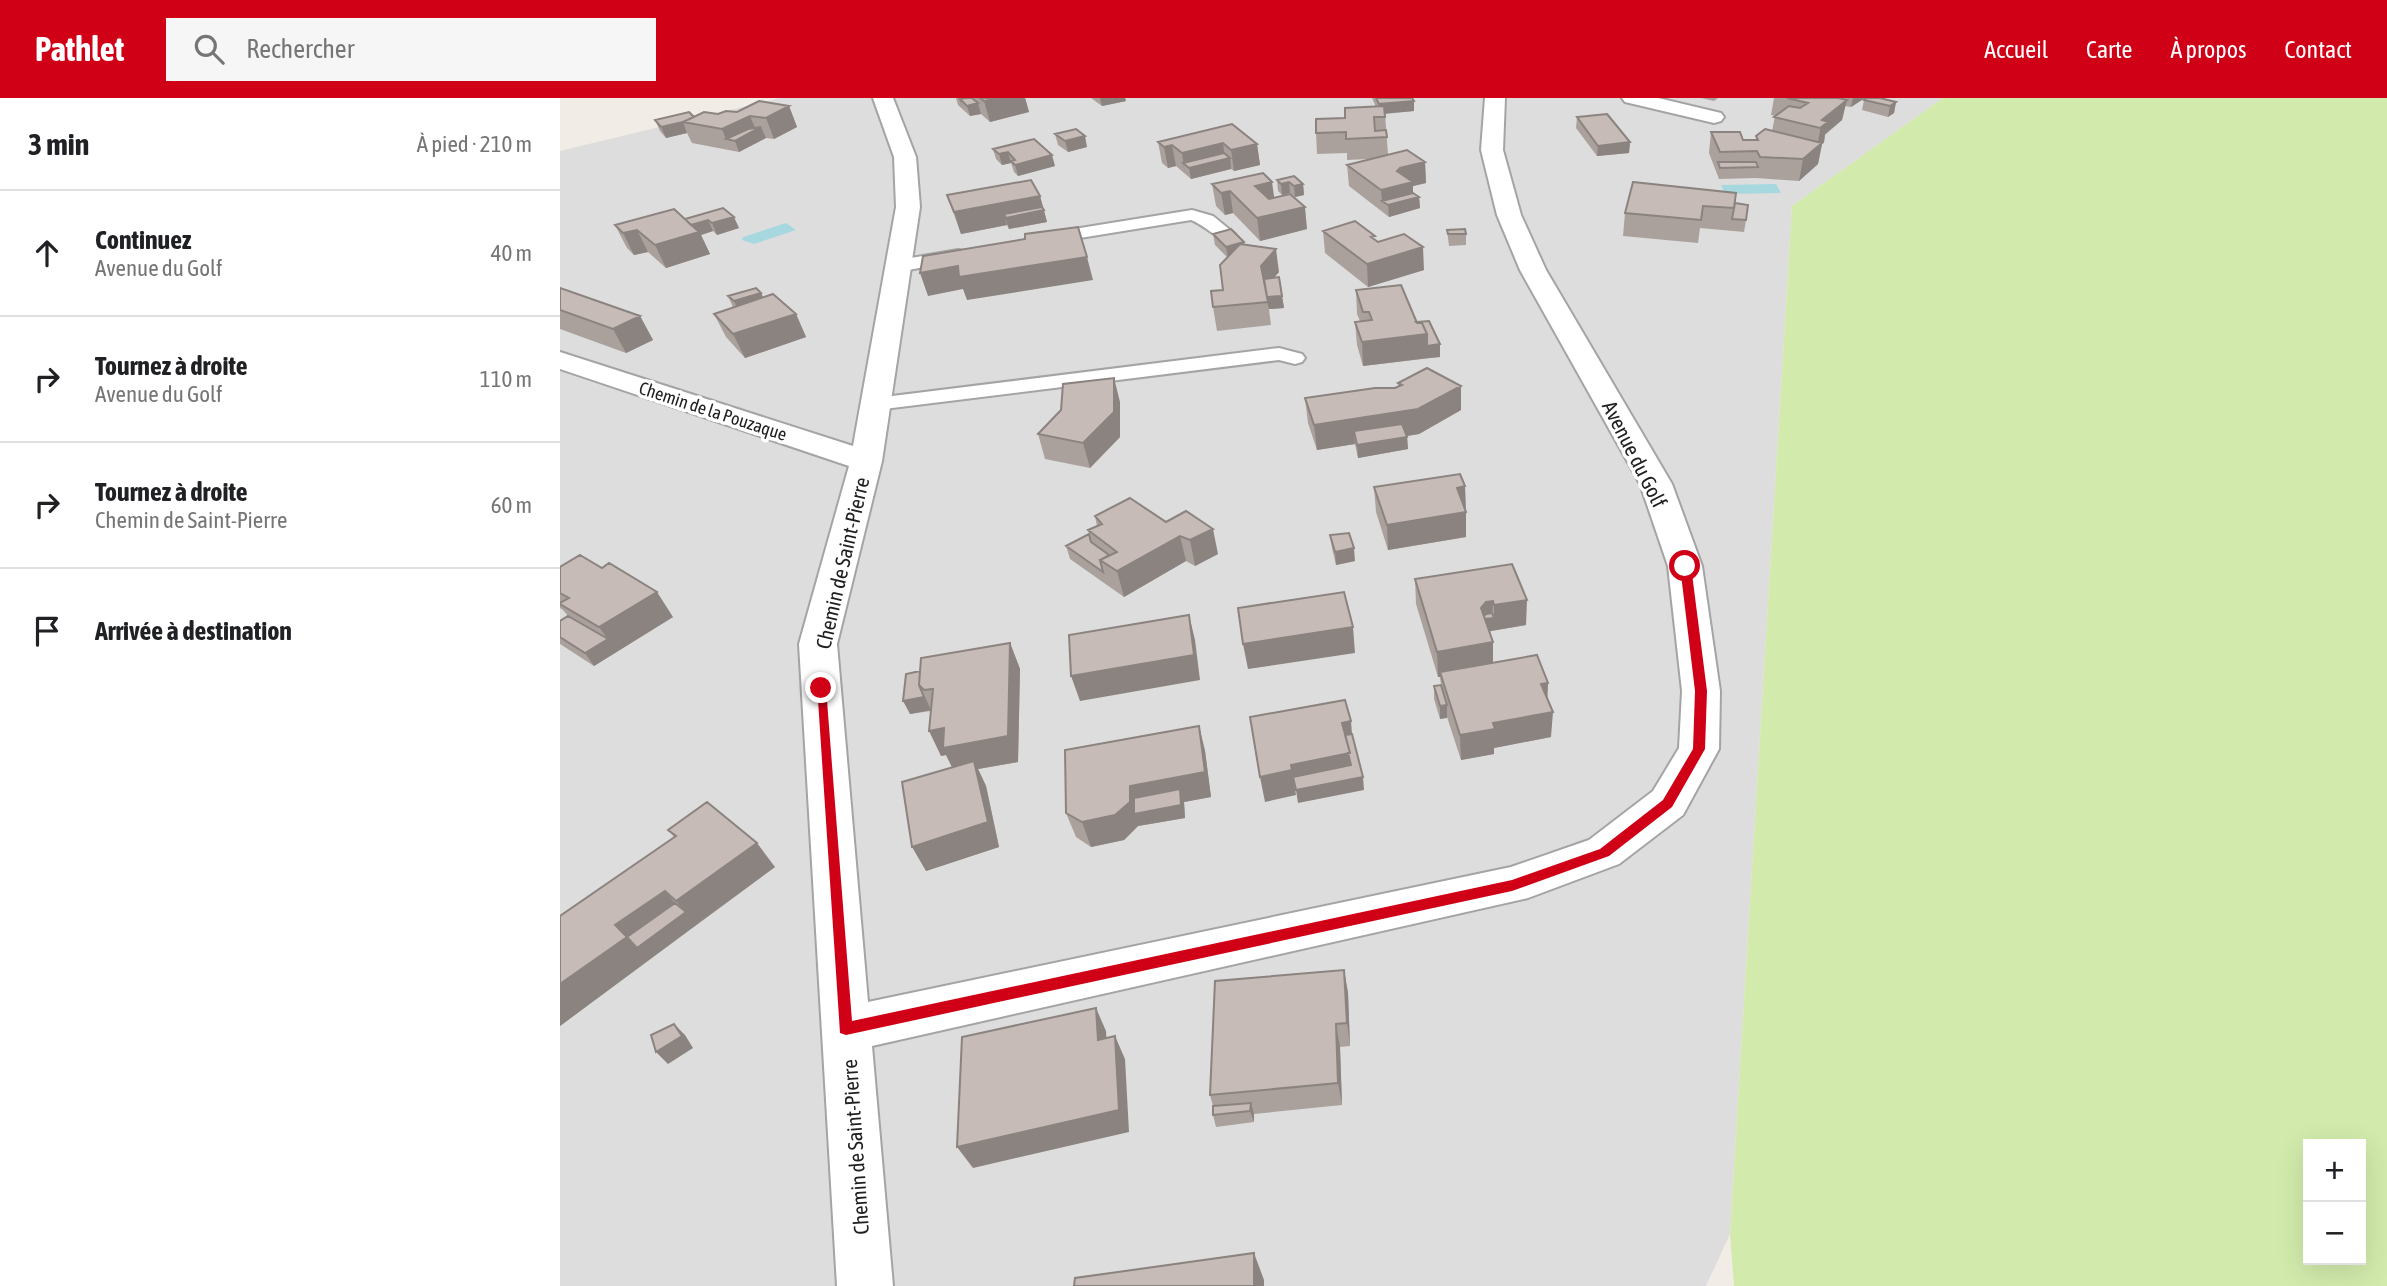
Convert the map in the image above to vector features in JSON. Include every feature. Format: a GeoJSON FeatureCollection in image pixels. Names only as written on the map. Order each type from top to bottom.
{"type":"FeatureCollection","features":[{"type":"Feature","properties":{"kind":"street","name":"Chemin de Saint-Pierre"},"geometry":{"type":"LineString","coordinates":[[865,1286],[818,644],[866,461],[908,207],[905,157],[883,98]]}},
{"type":"Feature","properties":{"kind":"street","name":"Avenue du Golf"},"geometry":{"type":"LineString","coordinates":[[846,1029],[1512,885],[1605,852],[1668,803],[1699,749],[1701,691],[1685,566],[1656,484],[1533,270],[1509,215],[1492,150],[1495,98]]}},
{"type":"Feature","properties":{"kind":"street"},"geometry":{"type":"LineString","coordinates":[[1632,98],[1714,117]]}},
{"type":"Feature","properties":{"kind":"street","name":"Chemin de la Pouzaque"},"geometry":{"type":"LineString","coordinates":[[560,360],[866,461]]}},
{"type":"Feature","properties":{"kind":"lane"},"geometry":{"type":"LineString","coordinates":[[1024,243],[1192,215],[1207,220],[1226,234]]}},
{"type":"Feature","properties":{"kind":"lane"},"geometry":{"type":"LineString","coordinates":[[899,266],[969,253]]}},
{"type":"Feature","properties":{"kind":"lane"},"geometry":{"type":"LineString","coordinates":[[876,404],[1279,354],[1295,358]]}},
{"type":"Feature","properties":{"kind":"shaded area"},"geometry":{"type":"Polygon","coordinates":[[[780,98],[1943,98],[1792,206],[1730,1234],[1706,1286],[560,1286],[560,151],[780,98]]]}},
{"type":"Feature","properties":{"kind":"green space"},"geometry":{"type":"Polygon","coordinates":[[[1943,98],[2387,98],[2387,1286],[1734,1286],[1730,1234],[1792,206],[1943,98]]]}},
{"type":"Feature","properties":{"kind":"water"},"geometry":{"type":"Polygon","coordinates":[[[1776,184],[1781,193],[1725,194],[1721,185],[1776,184]]]}},
{"type":"Feature","properties":{"kind":"water"},"geometry":{"type":"Polygon","coordinates":[[[786,223],[796,230],[754,244],[742,240],[743,237],[786,223]]]}},
{"type":"Feature","properties":{"kind":"building"},"geometry":{"type":"Polygon","coordinates":[[[972,98],[978,103],[967,106],[960,99],[972,98]]]}},
{"type":"Feature","properties":{"kind":"building"},"geometry":{"type":"Polygon","coordinates":[[[1376,98],[1412,98],[1414,101],[1379,104],[1376,98]]]}},
{"type":"Feature","properties":{"kind":"building"},"geometry":{"type":"Polygon","coordinates":[[[1787,98],[1847,100],[1822,120],[1828,122],[1820,128],[1774,117],[1789,106],[1800,108],[1808,103],[1787,98]]]}},
{"type":"Feature","properties":{"kind":"building"},"geometry":{"type":"Polygon","coordinates":[[[1866,98],[1896,102],[1890,106],[1864,100],[1866,98]]]}},
{"type":"Feature","properties":{"kind":"building"},"geometry":{"type":"Polygon","coordinates":[[[759,101],[789,106],[766,118],[750,116],[722,129],[683,122],[704,112],[737,112],[759,101]]]}},
{"type":"Feature","properties":{"kind":"building"},"geometry":{"type":"Polygon","coordinates":[[[1384,106],[1385,117],[1374,117],[1375,131],[1386,130],[1387,137],[1346,139],[1346,132],[1316,133],[1316,119],[1345,118],[1345,108],[1384,106]]]}},
{"type":"Feature","properties":{"kind":"building"},"geometry":{"type":"Polygon","coordinates":[[[689,112],[694,117],[683,122],[661,127],[655,120],[689,112]]]}},
{"type":"Feature","properties":{"kind":"building"},"geometry":{"type":"Polygon","coordinates":[[[1607,114],[1630,142],[1598,146],[1577,117],[1607,114]]]}},
{"type":"Feature","properties":{"kind":"building"},"geometry":{"type":"Polygon","coordinates":[[[1232,124],[1257,144],[1231,150],[1223,143],[1182,153],[1172,145],[1164,147],[1158,142],[1232,124]]]}},
{"type":"Feature","properties":{"kind":"building"},"geometry":{"type":"Polygon","coordinates":[[[761,127],[735,141],[726,139],[748,129],[761,127]]]}},
{"type":"Feature","properties":{"kind":"building"},"geometry":{"type":"Polygon","coordinates":[[[1076,129],[1085,136],[1065,141],[1055,134],[1076,129]]]}},
{"type":"Feature","properties":{"kind":"building"},"geometry":{"type":"Polygon","coordinates":[[[1765,129],[1822,143],[1803,159],[1760,157],[1757,151],[1720,152],[1711,132],[1740,132],[1743,140],[1758,140],[1756,136],[1765,129]]]}},
{"type":"Feature","properties":{"kind":"building"},"geometry":{"type":"Polygon","coordinates":[[[1034,139],[1052,155],[1015,165],[1011,161],[1015,160],[1008,152],[999,154],[993,149],[1034,139]]]}},
{"type":"Feature","properties":{"kind":"building"},"geometry":{"type":"Polygon","coordinates":[[[1407,150],[1425,162],[1397,171],[1413,182],[1381,190],[1347,165],[1407,150]]]}},
{"type":"Feature","properties":{"kind":"building"},"geometry":{"type":"Polygon","coordinates":[[[1224,153],[1230,158],[1189,168],[1183,163],[1224,153]]]}},
{"type":"Feature","properties":{"kind":"building"},"geometry":{"type":"Polygon","coordinates":[[[1718,162],[1756,162],[1758,167],[1720,168],[1718,162]]]}},
{"type":"Feature","properties":{"kind":"building"},"geometry":{"type":"Polygon","coordinates":[[[1263,173],[1272,182],[1255,186],[1269,199],[1290,194],[1305,207],[1257,218],[1230,191],[1221,193],[1212,184],[1263,173]]]}},
{"type":"Feature","properties":{"kind":"building"},"geometry":{"type":"Polygon","coordinates":[[[1294,176],[1303,184],[1281,184],[1277,180],[1294,176]]]}},
{"type":"Feature","properties":{"kind":"building"},"geometry":{"type":"Polygon","coordinates":[[[1031,180],[1040,196],[954,212],[947,195],[1031,180]]]}},
{"type":"Feature","properties":{"kind":"building"},"geometry":{"type":"Polygon","coordinates":[[[1633,182],[1736,193],[1734,208],[1703,206],[1701,220],[1625,213],[1633,182]]]}},
{"type":"Feature","properties":{"kind":"building"},"geometry":{"type":"Polygon","coordinates":[[[1413,193],[1419,197],[1388,205],[1382,201],[1413,193]]]}},
{"type":"Feature","properties":{"kind":"building"},"geometry":{"type":"Polygon","coordinates":[[[1735,203],[1748,205],[1746,220],[1732,219],[1735,203]]]}},
{"type":"Feature","properties":{"kind":"building"},"geometry":{"type":"Polygon","coordinates":[[[1042,207],[1044,210],[1006,218],[1004,214],[1042,207]]]}},
{"type":"Feature","properties":{"kind":"building"},"geometry":{"type":"Polygon","coordinates":[[[723,208],[734,217],[691,225],[685,219],[723,208]]]}},
{"type":"Feature","properties":{"kind":"building"},"geometry":{"type":"Polygon","coordinates":[[[674,209],[699,232],[655,245],[637,230],[623,233],[615,225],[674,209]]]}},
{"type":"Feature","properties":{"kind":"building"},"geometry":{"type":"Polygon","coordinates":[[[1355,221],[1375,236],[1371,237],[1378,242],[1404,234],[1423,247],[1367,264],[1323,231],[1355,221]]]}},
{"type":"Feature","properties":{"kind":"building"},"geometry":{"type":"Polygon","coordinates":[[[1078,227],[1087,257],[959,277],[958,266],[920,273],[923,256],[1025,239],[1025,234],[1078,227]]]}},
{"type":"Feature","properties":{"kind":"building"},"geometry":{"type":"Polygon","coordinates":[[[1231,229],[1244,242],[1226,247],[1213,234],[1231,229]]]}},
{"type":"Feature","properties":{"kind":"building"},"geometry":{"type":"Polygon","coordinates":[[[1465,229],[1466,234],[1448,234],[1447,230],[1465,229]]]}},
{"type":"Feature","properties":{"kind":"building"},"geometry":{"type":"Polygon","coordinates":[[[1240,244],[1276,249],[1261,266],[1268,302],[1213,307],[1211,291],[1223,290],[1220,265],[1240,244]]]}},
{"type":"Feature","properties":{"kind":"building"},"geometry":{"type":"Polygon","coordinates":[[[1279,277],[1282,296],[1267,297],[1264,279],[1279,277]]]}},
{"type":"Feature","properties":{"kind":"building"},"geometry":{"type":"Polygon","coordinates":[[[1401,285],[1417,323],[1422,323],[1427,334],[1362,342],[1355,322],[1372,320],[1369,312],[1363,312],[1356,290],[1401,285]]]}},
{"type":"Feature","properties":{"kind":"building"},"geometry":{"type":"Polygon","coordinates":[[[560,288],[640,316],[613,329],[560,310],[560,288]]]}},
{"type":"Feature","properties":{"kind":"building"},"geometry":{"type":"Polygon","coordinates":[[[756,288],[761,293],[734,301],[728,296],[756,288]]]}},
{"type":"Feature","properties":{"kind":"building"},"geometry":{"type":"Polygon","coordinates":[[[773,294],[796,314],[733,334],[714,314],[773,294]]]}},
{"type":"Feature","properties":{"kind":"building"},"geometry":{"type":"Polygon","coordinates":[[[1429,321],[1440,344],[1427,346],[1427,334],[1422,323],[1416,322],[1429,321]]]}},
{"type":"Feature","properties":{"kind":"building"},"geometry":{"type":"Polygon","coordinates":[[[1427,368],[1461,386],[1418,409],[1314,425],[1305,398],[1375,388],[1395,388],[1402,385],[1398,383],[1427,368]]]}},
{"type":"Feature","properties":{"kind":"building"},"geometry":{"type":"Polygon","coordinates":[[[1114,378],[1114,412],[1083,443],[1038,434],[1061,410],[1063,384],[1114,378]]]}},
{"type":"Feature","properties":{"kind":"building"},"geometry":{"type":"Polygon","coordinates":[[[1402,424],[1407,437],[1357,445],[1354,431],[1402,424]]]}},
{"type":"Feature","properties":{"kind":"building"},"geometry":{"type":"Polygon","coordinates":[[[1460,474],[1465,486],[1457,488],[1466,512],[1387,525],[1374,487],[1460,474]]]}},
{"type":"Feature","properties":{"kind":"building"},"geometry":{"type":"Polygon","coordinates":[[[1130,498],[1166,522],[1186,511],[1213,529],[1190,540],[1180,536],[1117,571],[1100,560],[1117,552],[1088,530],[1102,524],[1095,516],[1130,498]]]}},
{"type":"Feature","properties":{"kind":"building"},"geometry":{"type":"Polygon","coordinates":[[[1349,533],[1354,548],[1335,552],[1330,535],[1349,533]]]}},
{"type":"Feature","properties":{"kind":"building"},"geometry":{"type":"Polygon","coordinates":[[[1089,534],[1091,542],[1109,555],[1100,560],[1103,572],[1066,546],[1089,534]]]}},
{"type":"Feature","properties":{"kind":"building"},"geometry":{"type":"Polygon","coordinates":[[[580,555],[602,568],[609,563],[657,592],[599,627],[560,604],[569,598],[560,593],[560,567],[580,555]]]}},
{"type":"Feature","properties":{"kind":"building"},"geometry":{"type":"Polygon","coordinates":[[[1512,564],[1527,600],[1494,605],[1493,601],[1486,602],[1481,608],[1493,642],[1437,652],[1415,579],[1512,564]]]}},
{"type":"Feature","properties":{"kind":"building"},"geometry":{"type":"Polygon","coordinates":[[[1344,592],[1353,627],[1243,644],[1238,608],[1344,592]]]}},
{"type":"Feature","properties":{"kind":"building"},"geometry":{"type":"Polygon","coordinates":[[[1492,613],[1494,618],[1485,619],[1486,614],[1492,613]]]}},
{"type":"Feature","properties":{"kind":"building"},"geometry":{"type":"Polygon","coordinates":[[[1189,615],[1194,655],[1071,676],[1069,635],[1189,615]]]}},
{"type":"Feature","properties":{"kind":"building"},"geometry":{"type":"Polygon","coordinates":[[[568,616],[608,639],[585,653],[560,637],[560,621],[568,616]]]}},
{"type":"Feature","properties":{"kind":"building"},"geometry":{"type":"Polygon","coordinates":[[[1010,643],[1008,736],[943,748],[944,728],[929,731],[933,689],[924,690],[919,685],[921,658],[1010,643]]]}},
{"type":"Feature","properties":{"kind":"building"},"geometry":{"type":"Polygon","coordinates":[[[1537,655],[1548,683],[1541,684],[1553,712],[1493,723],[1495,729],[1460,735],[1440,672],[1537,655]]]}},
{"type":"Feature","properties":{"kind":"building"},"geometry":{"type":"Polygon","coordinates":[[[920,671],[919,685],[924,697],[903,701],[906,674],[920,671]]]}},
{"type":"Feature","properties":{"kind":"building"},"geometry":{"type":"Polygon","coordinates":[[[1441,685],[1447,705],[1440,706],[1434,686],[1441,685]]]}},
{"type":"Feature","properties":{"kind":"building"},"geometry":{"type":"Polygon","coordinates":[[[1345,700],[1351,721],[1342,723],[1350,753],[1291,765],[1292,770],[1260,777],[1250,717],[1345,700]]]}},
{"type":"Feature","properties":{"kind":"building"},"geometry":{"type":"Polygon","coordinates":[[[1199,726],[1205,772],[1130,786],[1130,802],[1115,815],[1082,822],[1066,813],[1065,750],[1199,726]]]}},
{"type":"Feature","properties":{"kind":"building"},"geometry":{"type":"Polygon","coordinates":[[[1352,734],[1363,777],[1296,790],[1293,777],[1351,765],[1345,735],[1352,734]]]}},
{"type":"Feature","properties":{"kind":"building"},"geometry":{"type":"Polygon","coordinates":[[[974,761],[988,822],[912,847],[902,782],[974,761]]]}},
{"type":"Feature","properties":{"kind":"building"},"geometry":{"type":"Polygon","coordinates":[[[1180,789],[1181,805],[1134,814],[1134,798],[1180,789]]]}},
{"type":"Feature","properties":{"kind":"building"},"geometry":{"type":"Polygon","coordinates":[[[707,802],[757,843],[676,901],[665,891],[615,925],[627,937],[560,984],[560,916],[676,836],[668,830],[707,802]]]}},
{"type":"Feature","properties":{"kind":"building"},"geometry":{"type":"Polygon","coordinates":[[[675,903],[686,912],[637,948],[627,937],[675,903]]]}},
{"type":"Feature","properties":{"kind":"building"},"geometry":{"type":"Polygon","coordinates":[[[1344,970],[1347,1023],[1336,1024],[1338,1083],[1210,1095],[1215,981],[1344,970]]]}},
{"type":"Feature","properties":{"kind":"building"},"geometry":{"type":"Polygon","coordinates":[[[1096,1008],[1098,1040],[1115,1036],[1119,1110],[957,1147],[962,1037],[1096,1008]]]}},
{"type":"Feature","properties":{"kind":"building"},"geometry":{"type":"Polygon","coordinates":[[[674,1024],[682,1036],[656,1052],[651,1035],[674,1024]]]}},
{"type":"Feature","properties":{"kind":"building"},"geometry":{"type":"Polygon","coordinates":[[[1251,1103],[1250,1111],[1213,1115],[1213,1106],[1251,1103]]]}},
{"type":"Feature","properties":{"kind":"building"},"geometry":{"type":"Polygon","coordinates":[[[1254,1253],[1254,1286],[1074,1286],[1075,1278],[1254,1253]]]}},
{"type":"Feature","properties":{"kind":"route"},"geometry":{"type":"LineString","coordinates":[[821,688],[846,1029],[1512,885],[1605,852],[1668,803],[1699,749],[1701,691],[1685,566]]}}]}
